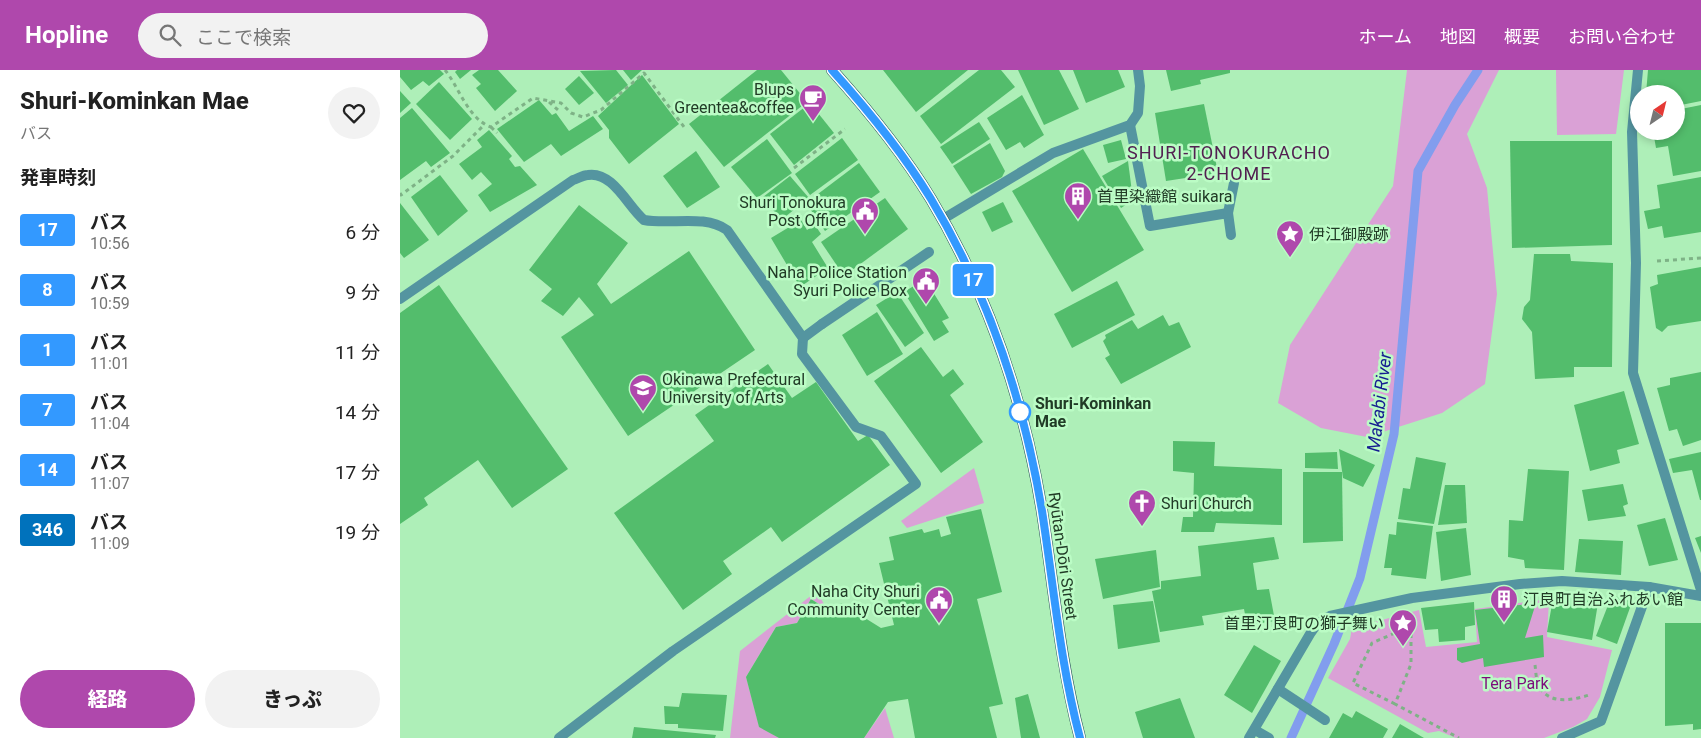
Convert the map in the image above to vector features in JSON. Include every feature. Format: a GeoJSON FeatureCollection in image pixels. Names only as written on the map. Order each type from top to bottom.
{"type":"FeatureCollection","features":[{"type":"Feature","properties":{"kind":"main road","name":"Ryūtan-Dōri Street"},"geometry":{"type":"LineString","coordinates":[[832,70],[890,141],[926,191],[943,219],[974,282],[1012,381],[1039,495],[1064,674],[1080,738]]}},
{"type":"Feature","properties":{"kind":"street"},"geometry":{"type":"LineString","coordinates":[[943,219],[1053,153],[1130,125],[1138,113],[1138,70]]}},
{"type":"Feature","properties":{"kind":"street"},"geometry":{"type":"LineString","coordinates":[[1638,70],[1632,132],[1636,263],[1633,373],[1701,590]]}},
{"type":"Feature","properties":{"kind":"street"},"geometry":{"type":"LineString","coordinates":[[1130,125],[1150,226],[1228,213]]}},
{"type":"Feature","properties":{"kind":"street"},"geometry":{"type":"LineString","coordinates":[[400,299],[573,180],[589,174],[604,178],[617,188],[644,220],[708,221],[719,224],[727,230],[803,338],[802,354],[856,427],[881,436],[916,484],[672,651],[559,738]]}},
{"type":"Feature","properties":{"kind":"street"},"geometry":{"type":"LineString","coordinates":[[1230,235],[1228,213],[1234,183]]}},
{"type":"Feature","properties":{"kind":"street"},"geometry":{"type":"LineString","coordinates":[[803,338],[929,252]]}},
{"type":"Feature","properties":{"kind":"street"},"geometry":{"type":"LineString","coordinates":[[1269,738],[1252,734],[1310,634],[1317,624],[1330,616],[1412,598],[1520,584],[1554,582],[1649,587],[1701,596]]}},
{"type":"Feature","properties":{"kind":"street"},"geometry":{"type":"LineString","coordinates":[[1562,738],[1600,721],[1649,587]]}},
{"type":"Feature","properties":{"kind":"street"},"geometry":{"type":"LineString","coordinates":[[1278,690],[1325,720]]}},
{"type":"Feature","properties":{"kind":"path"},"geometry":{"type":"LineString","coordinates":[[445,70],[461,97],[484,125],[491,127],[497,133]]}},
{"type":"Feature","properties":{"kind":"path"},"geometry":{"type":"LineString","coordinates":[[491,127],[533,98],[561,103],[571,113],[583,117],[601,110],[644,73],[684,127]]}},
{"type":"Feature","properties":{"kind":"path"},"geometry":{"type":"LineString","coordinates":[[549,102],[558,110]]}},
{"type":"Feature","properties":{"kind":"path"},"geometry":{"type":"LineString","coordinates":[[400,193],[401,195],[453,156],[484,125]]}},
{"type":"Feature","properties":{"kind":"path"},"geometry":{"type":"LineString","coordinates":[[794,168],[844,128]]}},
{"type":"Feature","properties":{"kind":"path"},"geometry":{"type":"LineString","coordinates":[[1636,263],[1701,258]]}},
{"type":"Feature","properties":{"kind":"path"},"geometry":{"type":"LineString","coordinates":[[1395,704],[1411,664],[1412,598]]}},
{"type":"Feature","properties":{"kind":"path"},"geometry":{"type":"LineString","coordinates":[[1411,626],[1372,643],[1353,682],[1459,738]]}},
{"type":"Feature","properties":{"kind":"path"},"geometry":{"type":"LineString","coordinates":[[1535,665],[1540,688],[1548,696],[1559,700],[1573,700],[1601,691],[1611,691]]}},
{"type":"Feature","properties":{"kind":"green space"},"geometry":{"type":"Polygon","coordinates":[[[1407,70],[1499,70],[1467,134],[1487,188],[1497,294],[1485,384],[1442,413],[1367,437],[1321,428],[1278,403],[1290,345],[1393,186],[1407,70]]]}},
{"type":"Feature","properties":{"kind":"green space"},"geometry":{"type":"Polygon","coordinates":[[[1556,70],[1624,70],[1616,134],[1557,135],[1556,70]]]}},
{"type":"Feature","properties":{"kind":"green space"},"geometry":{"type":"Polygon","coordinates":[[[974,468],[984,503],[907,528],[901,521],[974,468]]]}},
{"type":"Feature","properties":{"kind":"green space"},"geometry":{"type":"Polygon","coordinates":[[[817,591],[826,608],[811,599],[797,623],[776,627],[746,677],[759,726],[779,738],[730,738],[740,651],[817,591]]]}},
{"type":"Feature","properties":{"kind":"green space","name":"Tera Park"},"geometry":{"type":"Polygon","coordinates":[[[1549,599],[1547,637],[1612,650],[1600,697],[1587,719],[1573,727],[1544,738],[1456,738],[1439,731],[1428,733],[1328,678],[1350,639],[1352,628],[1419,610],[1426,647],[1477,642],[1475,609],[1549,599]]]}},
{"type":"Feature","properties":{"kind":"green space"},"geometry":{"type":"Polygon","coordinates":[[[885,708],[894,738],[864,738],[885,708]]]}},
{"type":"Feature","properties":{"kind":"building"},"geometry":{"type":"Polygon","coordinates":[[[400,70],[440,70],[444,74],[429,86],[423,81],[411,90],[400,77],[400,70]]]}},
{"type":"Feature","properties":{"kind":"building"},"geometry":{"type":"Polygon","coordinates":[[[457,70],[471,70],[460,79],[455,72],[457,70]]]}},
{"type":"Feature","properties":{"kind":"building"},"geometry":{"type":"Polygon","coordinates":[[[479,70],[498,70],[517,91],[495,111],[476,88],[481,84],[472,75],[479,70]]]}},
{"type":"Feature","properties":{"kind":"building"},"geometry":{"type":"Polygon","coordinates":[[[616,70],[628,85],[606,103],[580,71],[616,70]]]}},
{"type":"Feature","properties":{"kind":"building"},"geometry":{"type":"Polygon","coordinates":[[[623,70],[642,70],[631,80],[623,70]]]}},
{"type":"Feature","properties":{"kind":"building"},"geometry":{"type":"Polygon","coordinates":[[[757,70],[781,70],[807,102],[724,167],[689,124],[757,70]]]}},
{"type":"Feature","properties":{"kind":"building"},"geometry":{"type":"Polygon","coordinates":[[[883,70],[968,70],[916,112],[883,70]]]}},
{"type":"Feature","properties":{"kind":"building"},"geometry":{"type":"Polygon","coordinates":[[[979,70],[1001,70],[1015,87],[941,144],[920,116],[979,70]]]}},
{"type":"Feature","properties":{"kind":"building"},"geometry":{"type":"Polygon","coordinates":[[[1018,70],[1059,70],[1079,109],[1044,125],[1018,70]]]}},
{"type":"Feature","properties":{"kind":"building"},"geometry":{"type":"Polygon","coordinates":[[[1073,70],[1118,70],[1125,87],[1086,103],[1073,70]]]}},
{"type":"Feature","properties":{"kind":"building"},"geometry":{"type":"Polygon","coordinates":[[[1166,70],[1230,70],[1230,73],[1200,80],[1201,84],[1171,91],[1166,70]]]}},
{"type":"Feature","properties":{"kind":"building"},"geometry":{"type":"Polygon","coordinates":[[[1648,70],[1701,70],[1701,101],[1685,104],[1685,85],[1647,85],[1648,70]]]}},
{"type":"Feature","properties":{"kind":"building"},"geometry":{"type":"Polygon","coordinates":[[[642,75],[679,124],[629,164],[609,138],[609,130],[598,116],[642,75]]]}},
{"type":"Feature","properties":{"kind":"building"},"geometry":{"type":"Polygon","coordinates":[[[579,76],[594,93],[579,105],[565,89],[579,76]]]}},
{"type":"Feature","properties":{"kind":"building"},"geometry":{"type":"Polygon","coordinates":[[[439,82],[472,119],[450,140],[416,104],[439,82]]]}},
{"type":"Feature","properties":{"kind":"building"},"geometry":{"type":"Polygon","coordinates":[[[400,91],[411,103],[400,113],[400,91]]]}},
{"type":"Feature","properties":{"kind":"building"},"geometry":{"type":"Polygon","coordinates":[[[1022,95],[1044,135],[1024,148],[1020,142],[1006,150],[987,118],[1022,95]]]}},
{"type":"Feature","properties":{"kind":"building"},"geometry":{"type":"Polygon","coordinates":[[[539,100],[552,115],[556,113],[569,131],[593,116],[603,129],[561,156],[551,144],[524,162],[497,129],[539,100]]]}},
{"type":"Feature","properties":{"kind":"building"},"geometry":{"type":"Polygon","coordinates":[[[810,103],[834,133],[794,165],[770,134],[810,103]]]}},
{"type":"Feature","properties":{"kind":"building"},"geometry":{"type":"Polygon","coordinates":[[[1204,104],[1218,173],[1166,181],[1155,113],[1204,104]]]}},
{"type":"Feature","properties":{"kind":"building"},"geometry":{"type":"Polygon","coordinates":[[[1701,105],[1701,171],[1673,176],[1668,146],[1656,148],[1655,140],[1685,140],[1685,108],[1701,105]]]}},
{"type":"Feature","properties":{"kind":"building"},"geometry":{"type":"Polygon","coordinates":[[[412,108],[450,153],[431,167],[426,161],[400,180],[400,118],[412,108]]]}},
{"type":"Feature","properties":{"kind":"building"},"geometry":{"type":"Polygon","coordinates":[[[979,122],[990,139],[952,164],[940,147],[979,122]]]}},
{"type":"Feature","properties":{"kind":"building"},"geometry":{"type":"Polygon","coordinates":[[[489,130],[512,156],[509,159],[515,167],[520,166],[537,185],[490,212],[478,195],[492,184],[481,172],[472,180],[459,164],[482,147],[477,140],[489,130]]]}},
{"type":"Feature","properties":{"kind":"building"},"geometry":{"type":"Polygon","coordinates":[[[842,138],[858,160],[810,195],[795,174],[842,138]]]}},
{"type":"Feature","properties":{"kind":"building"},"geometry":{"type":"Polygon","coordinates":[[[767,139],[792,173],[757,198],[731,167],[767,139]]]}},
{"type":"Feature","properties":{"kind":"building"},"geometry":{"type":"Polygon","coordinates":[[[1121,140],[1126,159],[1108,163],[1103,145],[1121,140]]]}},
{"type":"Feature","properties":{"kind":"building"},"geometry":{"type":"Polygon","coordinates":[[[1510,141],[1612,141],[1612,245],[1512,248],[1510,141]]]}},
{"type":"Feature","properties":{"kind":"building"},"geometry":{"type":"Polygon","coordinates":[[[990,143],[1005,171],[1002,177],[971,194],[953,166],[990,143]]]}},
{"type":"Feature","properties":{"kind":"building","name":"首里染織館 suikara"},"geometry":{"type":"Polygon","coordinates":[[[1083,149],[1144,250],[1072,292],[1012,191],[1083,149]]]}},
{"type":"Feature","properties":{"kind":"building"},"geometry":{"type":"Polygon","coordinates":[[[696,151],[720,187],[687,208],[663,176],[696,151]]]}},
{"type":"Feature","properties":{"kind":"building"},"geometry":{"type":"Polygon","coordinates":[[[1128,161],[1133,200],[1121,208],[1102,176],[1128,161]]]}},
{"type":"Feature","properties":{"kind":"building"},"geometry":{"type":"Polygon","coordinates":[[[859,163],[880,192],[825,231],[806,203],[859,163]]]}},
{"type":"Feature","properties":{"kind":"building"},"geometry":{"type":"Polygon","coordinates":[[[440,175],[468,211],[438,236],[411,197],[440,175]]]}},
{"type":"Feature","properties":{"kind":"building"},"geometry":{"type":"Polygon","coordinates":[[[790,176],[809,198],[781,220],[763,197],[790,176]]]}},
{"type":"Feature","properties":{"kind":"building"},"geometry":{"type":"Polygon","coordinates":[[[1701,177],[1701,232],[1664,238],[1662,226],[1648,229],[1644,211],[1660,208],[1657,185],[1701,177]]]}},
{"type":"Feature","properties":{"kind":"building","name":"Shuri Tonokura Post Office"},"geometry":{"type":"Polygon","coordinates":[[[885,198],[908,229],[844,276],[821,242],[885,198]]]}},
{"type":"Feature","properties":{"kind":"building"},"geometry":{"type":"Polygon","coordinates":[[[1003,202],[1013,222],[992,232],[982,212],[1003,202]]]}},
{"type":"Feature","properties":{"kind":"building"},"geometry":{"type":"Polygon","coordinates":[[[400,203],[429,240],[404,258],[400,253],[400,203]]]}},
{"type":"Feature","properties":{"kind":"building"},"geometry":{"type":"Polygon","coordinates":[[[579,205],[628,243],[597,284],[611,304],[689,251],[755,350],[628,436],[561,337],[594,315],[579,297],[563,316],[541,301],[552,289],[529,270],[579,205]]]}},
{"type":"Feature","properties":{"kind":"building"},"geometry":{"type":"Polygon","coordinates":[[[801,220],[807,230],[815,225],[821,234],[812,242],[828,268],[800,287],[771,238],[801,220]]]}},
{"type":"Feature","properties":{"kind":"building"},"geometry":{"type":"Polygon","coordinates":[[[1534,254],[1570,254],[1571,261],[1613,263],[1612,367],[1574,367],[1574,377],[1535,379],[1532,332],[1522,319],[1524,307],[1530,300],[1534,254]]]}},
{"type":"Feature","properties":{"kind":"building"},"geometry":{"type":"Polygon","coordinates":[[[1701,267],[1701,321],[1668,326],[1662,332],[1656,328],[1650,287],[1658,284],[1657,275],[1701,267]]]}},
{"type":"Feature","properties":{"kind":"building","name":"Naha Police Station Syuri Police Box"},"geometry":{"type":"Polygon","coordinates":[[[925,279],[949,318],[942,321],[949,332],[934,341],[904,292],[925,279]]]}},
{"type":"Feature","properties":{"kind":"building"},"geometry":{"type":"Polygon","coordinates":[[[1117,281],[1135,315],[1072,348],[1054,314],[1117,281]]]}},
{"type":"Feature","properties":{"kind":"building"},"geometry":{"type":"Polygon","coordinates":[[[439,285],[568,469],[512,508],[478,460],[424,498],[428,505],[400,524],[400,313],[439,285]]]}},
{"type":"Feature","properties":{"kind":"building"},"geometry":{"type":"Polygon","coordinates":[[[897,292],[924,333],[905,347],[876,305],[897,292]]]}},
{"type":"Feature","properties":{"kind":"building"},"geometry":{"type":"Polygon","coordinates":[[[877,312],[903,354],[867,376],[842,335],[877,312]]]}},
{"type":"Feature","properties":{"kind":"building"},"geometry":{"type":"Polygon","coordinates":[[[1163,315],[1169,326],[1179,322],[1191,347],[1121,384],[1105,358],[1110,355],[1103,341],[1106,338],[1105,335],[1132,320],[1138,329],[1163,315]]]}},
{"type":"Feature","properties":{"kind":"building"},"geometry":{"type":"Polygon","coordinates":[[[921,347],[943,377],[953,369],[964,384],[950,395],[983,442],[941,473],[874,381],[921,347]]]}},
{"type":"Feature","properties":{"kind":"building"},"geometry":{"type":"Polygon","coordinates":[[[768,364],[792,398],[816,382],[858,441],[868,435],[890,465],[782,542],[771,527],[723,561],[732,574],[683,610],[614,513],[714,441],[695,415],[768,364]]]}},
{"type":"Feature","properties":{"kind":"building"},"geometry":{"type":"Polygon","coordinates":[[[1701,372],[1701,440],[1683,446],[1677,429],[1669,431],[1657,388],[1670,385],[1670,378],[1701,372]]]}},
{"type":"Feature","properties":{"kind":"building"},"geometry":{"type":"Polygon","coordinates":[[[1624,391],[1639,444],[1617,450],[1620,463],[1590,471],[1574,405],[1624,391]]]}},
{"type":"Feature","properties":{"kind":"building"},"geometry":{"type":"Polygon","coordinates":[[[1173,441],[1215,442],[1214,466],[1282,469],[1282,525],[1216,523],[1214,532],[1181,532],[1183,517],[1193,517],[1194,473],[1173,471],[1173,441]]]}},
{"type":"Feature","properties":{"kind":"building"},"geometry":{"type":"Polygon","coordinates":[[[1339,449],[1375,465],[1363,487],[1343,478],[1339,449]]]}},
{"type":"Feature","properties":{"kind":"building"},"geometry":{"type":"Polygon","coordinates":[[[1337,452],[1338,469],[1305,468],[1305,453],[1337,452]]]}},
{"type":"Feature","properties":{"kind":"building"},"geometry":{"type":"Polygon","coordinates":[[[1701,452],[1700,500],[1692,470],[1673,473],[1669,459],[1701,452]]]}},
{"type":"Feature","properties":{"kind":"building"},"geometry":{"type":"Polygon","coordinates":[[[1416,457],[1446,463],[1434,524],[1398,519],[1403,488],[1410,489],[1416,457]]]}},
{"type":"Feature","properties":{"kind":"building"},"geometry":{"type":"Polygon","coordinates":[[[1528,469],[1569,471],[1564,570],[1525,568],[1524,560],[1508,557],[1509,520],[1523,521],[1528,469]]]}},
{"type":"Feature","properties":{"kind":"building"},"geometry":{"type":"Polygon","coordinates":[[[1303,472],[1342,472],[1343,541],[1303,543],[1303,472]]]}},
{"type":"Feature","properties":{"kind":"building"},"geometry":{"type":"Polygon","coordinates":[[[1623,484],[1628,504],[1623,506],[1626,516],[1588,521],[1582,490],[1623,484]]]}},
{"type":"Feature","properties":{"kind":"building"},"geometry":{"type":"Polygon","coordinates":[[[1445,485],[1465,485],[1467,523],[1438,525],[1445,485]]]}},
{"type":"Feature","properties":{"kind":"building","name":"Naha City Shuri Community Center"},"geometry":{"type":"Polygon","coordinates":[[[981,509],[1002,592],[977,599],[1003,704],[989,707],[997,738],[915,738],[908,699],[888,702],[864,738],[779,738],[759,727],[746,677],[776,627],[797,623],[811,599],[834,614],[841,603],[881,628],[894,625],[879,563],[894,560],[889,537],[922,529],[924,533],[939,529],[941,537],[951,534],[946,517],[981,509]]]}},
{"type":"Feature","properties":{"kind":"building"},"geometry":{"type":"Polygon","coordinates":[[[1665,518],[1678,560],[1649,566],[1637,525],[1665,518]]]}},
{"type":"Feature","properties":{"kind":"building"},"geometry":{"type":"Polygon","coordinates":[[[1397,522],[1433,526],[1426,579],[1391,575],[1392,568],[1384,568],[1389,534],[1396,535],[1397,522]]]}},
{"type":"Feature","properties":{"kind":"building"},"geometry":{"type":"Polygon","coordinates":[[[1466,528],[1471,575],[1441,581],[1436,532],[1466,528]]]}},
{"type":"Feature","properties":{"kind":"building"},"geometry":{"type":"Polygon","coordinates":[[[1701,536],[1701,553],[1695,538],[1701,536]]]}},
{"type":"Feature","properties":{"kind":"building"},"geometry":{"type":"Polygon","coordinates":[[[1274,537],[1279,559],[1253,563],[1257,590],[1269,589],[1275,621],[1247,625],[1244,609],[1202,616],[1204,625],[1160,632],[1152,591],[1161,589],[1161,581],[1201,576],[1198,546],[1274,537]]]}},
{"type":"Feature","properties":{"kind":"building"},"geometry":{"type":"Polygon","coordinates":[[[1579,539],[1623,541],[1621,575],[1575,572],[1579,539]]]}},
{"type":"Feature","properties":{"kind":"building"},"geometry":{"type":"Polygon","coordinates":[[[1156,550],[1160,587],[1103,599],[1095,559],[1156,550]]]}},
{"type":"Feature","properties":{"kind":"building"},"geometry":{"type":"Polygon","coordinates":[[[1612,595],[1632,602],[1617,644],[1596,636],[1612,595]]]}},
{"type":"Feature","properties":{"kind":"building"},"geometry":{"type":"Polygon","coordinates":[[[1570,597],[1598,603],[1592,640],[1547,632],[1553,599],[1569,601],[1570,597]]]}},
{"type":"Feature","properties":{"kind":"building"},"geometry":{"type":"Polygon","coordinates":[[[1153,601],[1160,642],[1118,649],[1113,605],[1153,601]]]}},
{"type":"Feature","properties":{"kind":"building"},"geometry":{"type":"Polygon","coordinates":[[[1474,602],[1475,625],[1465,627],[1465,640],[1439,642],[1438,629],[1425,630],[1421,608],[1474,602]]]}},
{"type":"Feature","properties":{"kind":"building","name":"汀良町自治ふれあい館"},"geometry":{"type":"Polygon","coordinates":[[[1536,603],[1525,638],[1543,635],[1544,657],[1484,667],[1483,658],[1462,663],[1457,660],[1457,648],[1480,644],[1475,610],[1536,603]]]}},
{"type":"Feature","properties":{"kind":"building"},"geometry":{"type":"Polygon","coordinates":[[[1665,623],[1701,623],[1701,729],[1693,730],[1693,724],[1665,726],[1665,623]]]}},
{"type":"Feature","properties":{"kind":"building"},"geometry":{"type":"Polygon","coordinates":[[[1254,645],[1281,661],[1252,713],[1224,695],[1254,645]]]}},
{"type":"Feature","properties":{"kind":"building"},"geometry":{"type":"Polygon","coordinates":[[[682,693],[727,695],[723,731],[678,728],[678,724],[665,724],[664,706],[679,707],[682,693]]]}},
{"type":"Feature","properties":{"kind":"building"},"geometry":{"type":"Polygon","coordinates":[[[1028,694],[1040,738],[1021,738],[1015,698],[1028,694]]]}},
{"type":"Feature","properties":{"kind":"building"},"geometry":{"type":"Polygon","coordinates":[[[1180,698],[1195,738],[1143,738],[1135,712],[1180,698]]]}},
{"type":"Feature","properties":{"kind":"building"},"geometry":{"type":"Polygon","coordinates":[[[1356,711],[1388,729],[1383,738],[1329,738],[1343,713],[1352,718],[1356,711]]]}},
{"type":"Feature","properties":{"kind":"building"},"geometry":{"type":"Polygon","coordinates":[[[1400,724],[1424,738],[1392,738],[1400,724]]]}},
{"type":"Feature","properties":{"kind":"building"},"geometry":{"type":"Polygon","coordinates":[[[634,727],[716,735],[715,738],[632,738],[634,727]]]}},
{"type":"Feature","properties":{"kind":"waterway","name":"Makabi River"},"geometry":{"type":"LineString","coordinates":[[1291,738],[1334,644],[1360,578],[1394,434],[1418,171],[1455,105],[1478,70]]}},
{"type":"Feature","properties":{"kind":"bus line","name":"17"},"geometry":{"type":"LineString","coordinates":[[832,70],[890,141],[917,178],[943,219],[974,282],[1000,345],[1024,426],[1042,512],[1064,674],[1080,738]]}},
{"type":"Feature","properties":{"kind":"place","name":"Blups Greentea&coffee"},"geometry":{"type":"Point","coordinates":[813,122]}},
{"type":"Feature","properties":{"kind":"place","name":"首里染織館 suikara"},"geometry":{"type":"Point","coordinates":[1078,220]}},
{"type":"Feature","properties":{"kind":"place","name":"Shuri Tonokura Post Office"},"geometry":{"type":"Point","coordinates":[865,235]}},
{"type":"Feature","properties":{"kind":"place","name":"伊江御殿跡"},"geometry":{"type":"Point","coordinates":[1290,258]}},
{"type":"Feature","properties":{"kind":"place","name":"Naha Police Station Syuri Police Box"},"geometry":{"type":"Point","coordinates":[926,305]}},
{"type":"Feature","properties":{"kind":"place","name":"Okinawa Prefectural University of Arts"},"geometry":{"type":"Point","coordinates":[643,412]}},
{"type":"Feature","properties":{"kind":"place","name":"Shuri-Kominkan Mae"},"geometry":{"type":"Point","coordinates":[1020,412]}},
{"type":"Feature","properties":{"kind":"place","name":"Shuri Church"},"geometry":{"type":"Point","coordinates":[1142,527]}},
{"type":"Feature","properties":{"kind":"place","name":"汀良町自治ふれあい館"},"geometry":{"type":"Point","coordinates":[1504,623]}},
{"type":"Feature","properties":{"kind":"place","name":"Naha City Shuri Community Center"},"geometry":{"type":"Point","coordinates":[939,624]}},
{"type":"Feature","properties":{"kind":"place","name":"首里汀良町の獅子舞い"},"geometry":{"type":"Point","coordinates":[1403,647]}},
{"type":"Feature","properties":{"kind":"district","name":"SHURI-TONOKURACHO 2-CHOME"},"geometry":{"type":"Point","coordinates":[1229,162]}}]}
